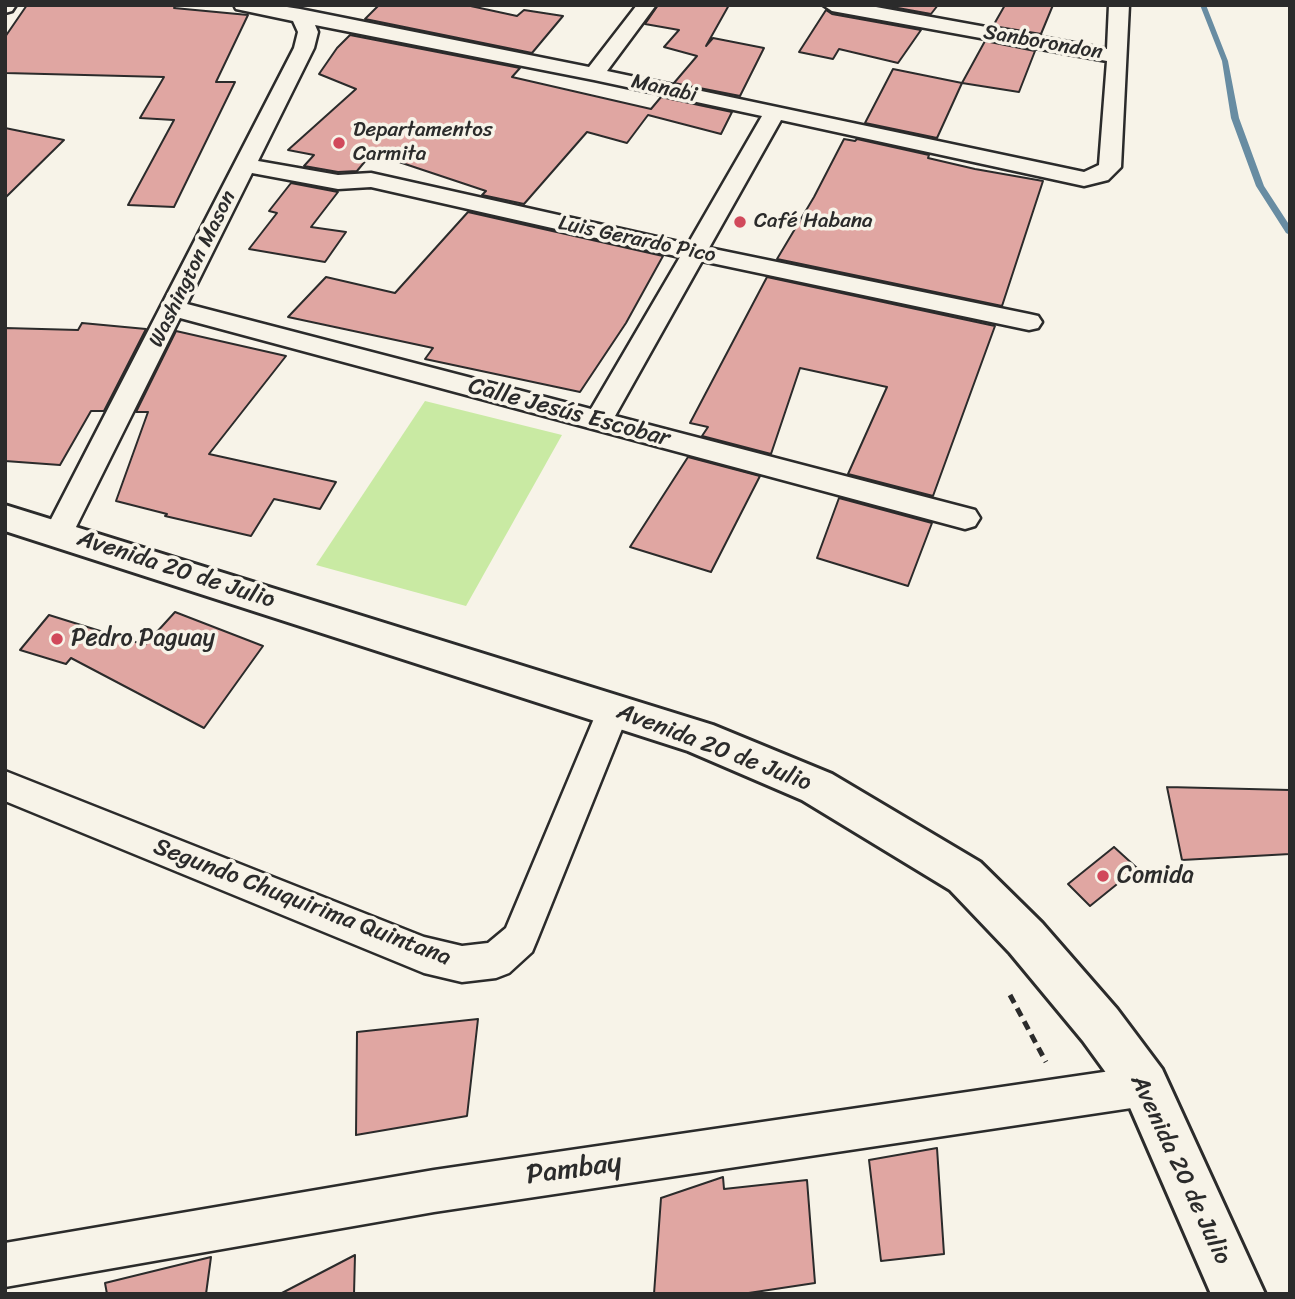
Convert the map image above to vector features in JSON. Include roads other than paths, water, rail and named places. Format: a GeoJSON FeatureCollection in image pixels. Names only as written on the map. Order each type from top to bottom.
{"type":"FeatureCollection","features":[{"type":"Feature","properties":{"kind":"main road","name":"Avenida 20 de Julio"},"geometry":{"type":"LineString","coordinates":[[5,518],[699,737],[817,787],[965,876],[1026,938],[1100,1025],[1145,1086],[1238,1294]]}},
{"type":"Feature","properties":{"kind":"street","name":"Manabi"},"geometry":{"type":"LineString","coordinates":[[243,5],[305,10],[774,114],[1084,179]]}},
{"type":"Feature","properties":{"kind":"street"},"geometry":{"type":"LineString","coordinates":[[594,74],[647,5]]}},
{"type":"Feature","properties":{"kind":"street","name":"Sanborondon"},"geometry":{"type":"LineString","coordinates":[[832,5],[1117,57],[1110,167],[1100,175],[1084,179]]}},
{"type":"Feature","properties":{"kind":"street"},"geometry":{"type":"LineString","coordinates":[[1117,57],[1119,5]]}},
{"type":"Feature","properties":{"kind":"street","name":"Washington Mason"},"geometry":{"type":"LineString","coordinates":[[59,534],[304,48],[308,32],[305,10]]}},
{"type":"Feature","properties":{"kind":"street"},"geometry":{"type":"LineString","coordinates":[[598,421],[697,253],[774,114]]}},
{"type":"Feature","properties":{"kind":"street","name":"Luis Gerardo Pico"},"geometry":{"type":"LineString","coordinates":[[244,166],[338,182],[371,180],[697,253],[1029,322]]}},
{"type":"Feature","properties":{"kind":"street","name":"Calle Jesús Escobar"},"geometry":{"type":"LineString","coordinates":[[174,308],[964,518]]}},
{"type":"Feature","properties":{"kind":"street","name":"Segundo Chuquirima Quintana"},"geometry":{"type":"LineString","coordinates":[[5,786],[424,955],[462,964],[496,960],[519,940],[614,709]]}},
{"type":"Feature","properties":{"kind":"street","name":"Pambay"},"geometry":{"type":"LineString","coordinates":[[5,1265],[434,1191],[1145,1086]]}},
{"type":"Feature","properties":{"kind":"waterway"},"geometry":{"type":"LineString","coordinates":[[1203,5],[1225,61],[1235,118],[1260,186],[1290,233]]}},
{"type":"Feature","properties":{"kind":"place","name":"Departamentos Carmita"},"geometry":{"type":"Point","coordinates":[339,143]}},
{"type":"Feature","properties":{"kind":"place","name":"Café Habana"},"geometry":{"type":"Point","coordinates":[740,222]}},
{"type":"Feature","properties":{"kind":"place","name":"Pedro Paguay"},"geometry":{"type":"Point","coordinates":[57,639]}},
{"type":"Feature","properties":{"kind":"place","name":"Comida"},"geometry":{"type":"Point","coordinates":[1103,876]}}]}
